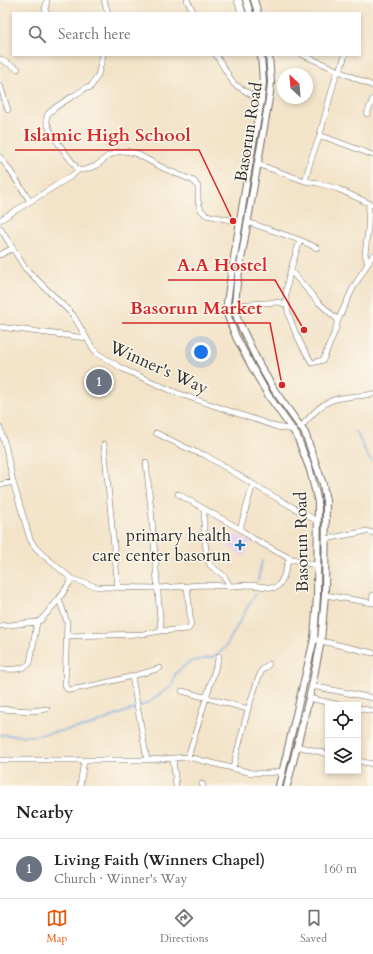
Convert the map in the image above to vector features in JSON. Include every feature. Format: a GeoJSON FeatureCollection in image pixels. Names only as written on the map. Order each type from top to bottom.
{"type":"FeatureCollection","features":[{"type":"Feature","properties":{"kind":"highway"},"geometry":{"type":"LineString","coordinates":[[238,0],[242,12]]}},
{"type":"Feature","properties":{"kind":"main road"},"geometry":{"type":"LineString","coordinates":[[246,0],[250,12]]}},
{"type":"Feature","properties":{"kind":"main road"},"geometry":{"type":"LineString","coordinates":[[254,0],[258,12]]}},
{"type":"Feature","properties":{"kind":"main road","name":"Basorun Road"},"geometry":{"type":"LineString","coordinates":[[261,56],[263,82],[261,101],[230,282],[227,314],[236,337],[252,367],[268,394],[294,430],[301,444],[317,494],[318,566],[314,639],[279,786]]}},
{"type":"Feature","properties":{"kind":"main road","name":"Basorun Road"},"geometry":{"type":"LineString","coordinates":[[270,56],[270,93],[247,222],[235,305],[237,318],[259,364],[301,427],[309,442],[325,492],[326,501],[325,595],[321,641],[312,686],[287,786]]}},
{"type":"Feature","properties":{"kind":"main road"},"geometry":{"type":"LineString","coordinates":[[230,282],[237,283]]}},
{"type":"Feature","properties":{"kind":"street"},"geometry":{"type":"LineString","coordinates":[[46,12],[45,10],[47,0]]}},
{"type":"Feature","properties":{"kind":"street"},"geometry":{"type":"LineString","coordinates":[[104,0],[108,12]]}},
{"type":"Feature","properties":{"kind":"street"},"geometry":{"type":"LineString","coordinates":[[187,0],[193,12]]}},
{"type":"Feature","properties":{"kind":"street"},"geometry":{"type":"LineString","coordinates":[[78,170],[49,129],[46,118],[47,114],[66,101],[87,88],[90,88],[98,75],[103,56]]}},
{"type":"Feature","properties":{"kind":"street"},"geometry":{"type":"LineString","coordinates":[[217,56],[234,84],[261,101]]}},
{"type":"Feature","properties":{"kind":"street"},"geometry":{"type":"LineString","coordinates":[[305,56],[373,86]]}},
{"type":"Feature","properties":{"kind":"street"},"geometry":{"type":"LineString","coordinates":[[305,181],[319,138],[336,75],[340,72],[345,56]]}},
{"type":"Feature","properties":{"kind":"street"},"geometry":{"type":"LineString","coordinates":[[0,59],[18,69]]}},
{"type":"Feature","properties":{"kind":"street"},"geometry":{"type":"LineString","coordinates":[[0,85],[8,110]]}},
{"type":"Feature","properties":{"kind":"street"},"geometry":{"type":"LineString","coordinates":[[368,114],[373,99]]}},
{"type":"Feature","properties":{"kind":"street"},"geometry":{"type":"LineString","coordinates":[[319,138],[325,137],[373,155]]}},
{"type":"Feature","properties":{"kind":"street"},"geometry":{"type":"LineString","coordinates":[[78,170],[84,170],[96,166],[108,156],[117,152],[135,153],[194,182],[198,187],[198,201],[201,210],[206,215],[240,222]]}},
{"type":"Feature","properties":{"kind":"street"},"geometry":{"type":"LineString","coordinates":[[0,157],[30,201]]}},
{"type":"Feature","properties":{"kind":"street"},"geometry":{"type":"LineString","coordinates":[[257,164],[305,181],[338,189],[371,204],[365,254],[368,264]]}},
{"type":"Feature","properties":{"kind":"street"},"geometry":{"type":"LineString","coordinates":[[0,220],[73,176],[78,170]]}},
{"type":"Feature","properties":{"kind":"street"},"geometry":{"type":"LineString","coordinates":[[247,222],[300,240],[317,248]]}},
{"type":"Feature","properties":{"kind":"street","name":"Winner's Way"},"geometry":{"type":"LineString","coordinates":[[0,228],[30,274],[58,298],[73,315],[94,351],[106,361],[158,385],[218,408],[282,429],[294,430]]}},
{"type":"Feature","properties":{"kind":"street"},"geometry":{"type":"LineString","coordinates":[[300,240],[287,287],[286,305],[299,338],[312,363],[323,360],[336,331],[338,320],[353,288],[373,255]]}},
{"type":"Feature","properties":{"kind":"street"},"geometry":{"type":"LineString","coordinates":[[0,255],[13,248]]}},
{"type":"Feature","properties":{"kind":"street"},"geometry":{"type":"LineString","coordinates":[[291,271],[318,302],[338,320]]}},
{"type":"Feature","properties":{"kind":"street"},"geometry":{"type":"LineString","coordinates":[[235,305],[280,302],[286,305]]}},
{"type":"Feature","properties":{"kind":"street"},"geometry":{"type":"LineString","coordinates":[[0,327],[86,338]]}},
{"type":"Feature","properties":{"kind":"street"},"geometry":{"type":"LineString","coordinates":[[301,427],[317,409],[333,400],[373,394]]}},
{"type":"Feature","properties":{"kind":"street"},"geometry":{"type":"LineString","coordinates":[[0,428],[13,482],[28,531],[35,547],[72,579],[96,587],[118,588],[158,588],[202,585],[251,585],[273,588],[278,587],[282,580],[289,558]]}},
{"type":"Feature","properties":{"kind":"street"},"geometry":{"type":"LineString","coordinates":[[156,433],[193,451],[205,455],[317,521]]}},
{"type":"Feature","properties":{"kind":"street"},"geometry":{"type":"LineString","coordinates":[[104,444],[118,588]]}},
{"type":"Feature","properties":{"kind":"street"},"geometry":{"type":"LineString","coordinates":[[146,462],[161,631]]}},
{"type":"Feature","properties":{"kind":"street"},"geometry":{"type":"LineString","coordinates":[[0,485],[13,482]]}},
{"type":"Feature","properties":{"kind":"street"},"geometry":{"type":"LineString","coordinates":[[240,529],[254,484]]}},
{"type":"Feature","properties":{"kind":"street"},"geometry":{"type":"LineString","coordinates":[[178,494],[289,558],[318,566]]}},
{"type":"Feature","properties":{"kind":"street"},"geometry":{"type":"LineString","coordinates":[[204,510],[204,534],[207,558],[210,565],[224,576],[230,586]]}},
{"type":"Feature","properties":{"kind":"street"},"geometry":{"type":"LineString","coordinates":[[326,539],[367,531],[373,534]]}},
{"type":"Feature","properties":{"kind":"street"},"geometry":{"type":"LineString","coordinates":[[0,626],[37,622],[47,614],[72,579]]}},
{"type":"Feature","properties":{"kind":"street"},"geometry":{"type":"LineString","coordinates":[[67,636],[143,634],[188,629],[191,625],[187,586]]}},
{"type":"Feature","properties":{"kind":"street"},"geometry":{"type":"LineString","coordinates":[[325,595],[372,603],[373,595]]}},
{"type":"Feature","properties":{"kind":"street"},"geometry":{"type":"LineString","coordinates":[[59,599],[66,622],[67,636],[65,685],[67,689],[70,690],[132,677],[160,668]]}},
{"type":"Feature","properties":{"kind":"street"},"geometry":{"type":"LineString","coordinates":[[0,669],[22,668],[28,666],[30,663],[37,622]]}},
{"type":"Feature","properties":{"kind":"street"},"geometry":{"type":"LineString","coordinates":[[314,639],[373,653]]}},
{"type":"Feature","properties":{"kind":"street"},"geometry":{"type":"LineString","coordinates":[[188,757],[219,656]]}},
{"type":"Feature","properties":{"kind":"street"},"geometry":{"type":"LineString","coordinates":[[233,768],[248,709],[262,670],[269,664]]}},
{"type":"Feature","properties":{"kind":"street"},"geometry":{"type":"LineString","coordinates":[[132,677],[147,760]]}},
{"type":"Feature","properties":{"kind":"street"},"geometry":{"type":"LineString","coordinates":[[312,686],[373,698]]}},
{"type":"Feature","properties":{"kind":"street"},"geometry":{"type":"LineString","coordinates":[[182,691],[248,709]]}},
{"type":"Feature","properties":{"kind":"street"},"geometry":{"type":"LineString","coordinates":[[309,698],[327,702]]}},
{"type":"Feature","properties":{"kind":"street"},"geometry":{"type":"LineString","coordinates":[[0,709],[32,711],[47,709]]}},
{"type":"Feature","properties":{"kind":"street"},"geometry":{"type":"LineString","coordinates":[[361,709],[373,711]]}},
{"type":"Feature","properties":{"kind":"street"},"geometry":{"type":"LineString","coordinates":[[297,746],[325,753]]}},
{"type":"Feature","properties":{"kind":"street"},"geometry":{"type":"LineString","coordinates":[[0,760],[147,760],[188,757],[252,773],[282,771]]}},
{"type":"Feature","properties":{"kind":"street"},"geometry":{"type":"LineString","coordinates":[[173,759],[176,786]]}},
{"type":"Feature","properties":{"kind":"street"},"geometry":{"type":"LineString","coordinates":[[80,786],[84,760]]}},
{"type":"Feature","properties":{"kind":"street"},"geometry":{"type":"LineString","coordinates":[[361,762],[373,764]]}},
{"type":"Feature","properties":{"kind":"shaded area","name":"primary health care center basorun"},"geometry":{"type":"Polygon","coordinates":[[[233,534],[251,542],[244,556],[229,548],[233,534]]]}},
{"type":"Feature","properties":{"kind":"waterway"},"geometry":{"type":"LineString","coordinates":[[356,431],[368,457],[373,461]]}},
{"type":"Feature","properties":{"kind":"waterway"},"geometry":{"type":"LineString","coordinates":[[258,580],[262,561]]}},
{"type":"Feature","properties":{"kind":"waterway"},"geometry":{"type":"LineString","coordinates":[[0,735],[33,736],[89,726],[148,703],[172,685],[175,674],[189,662],[213,657],[225,648],[255,594]]}},
{"type":"Feature","properties":{"kind":"place","name":"Islamic High School"},"geometry":{"type":"Point","coordinates":[233,221]}},
{"type":"Feature","properties":{"kind":"place","name":"A.A Hostel"},"geometry":{"type":"Point","coordinates":[304,330]}},
{"type":"Feature","properties":{"kind":"place","name":"Living Faith (Winners Chapel)"},"geometry":{"type":"Point","coordinates":[99,382]}},
{"type":"Feature","properties":{"kind":"place","name":"Basorun Market"},"geometry":{"type":"Point","coordinates":[282,385]}},
{"type":"Feature","properties":{"kind":"place","name":"primary health care center basorun"},"geometry":{"type":"Point","coordinates":[240,545]}}]}
